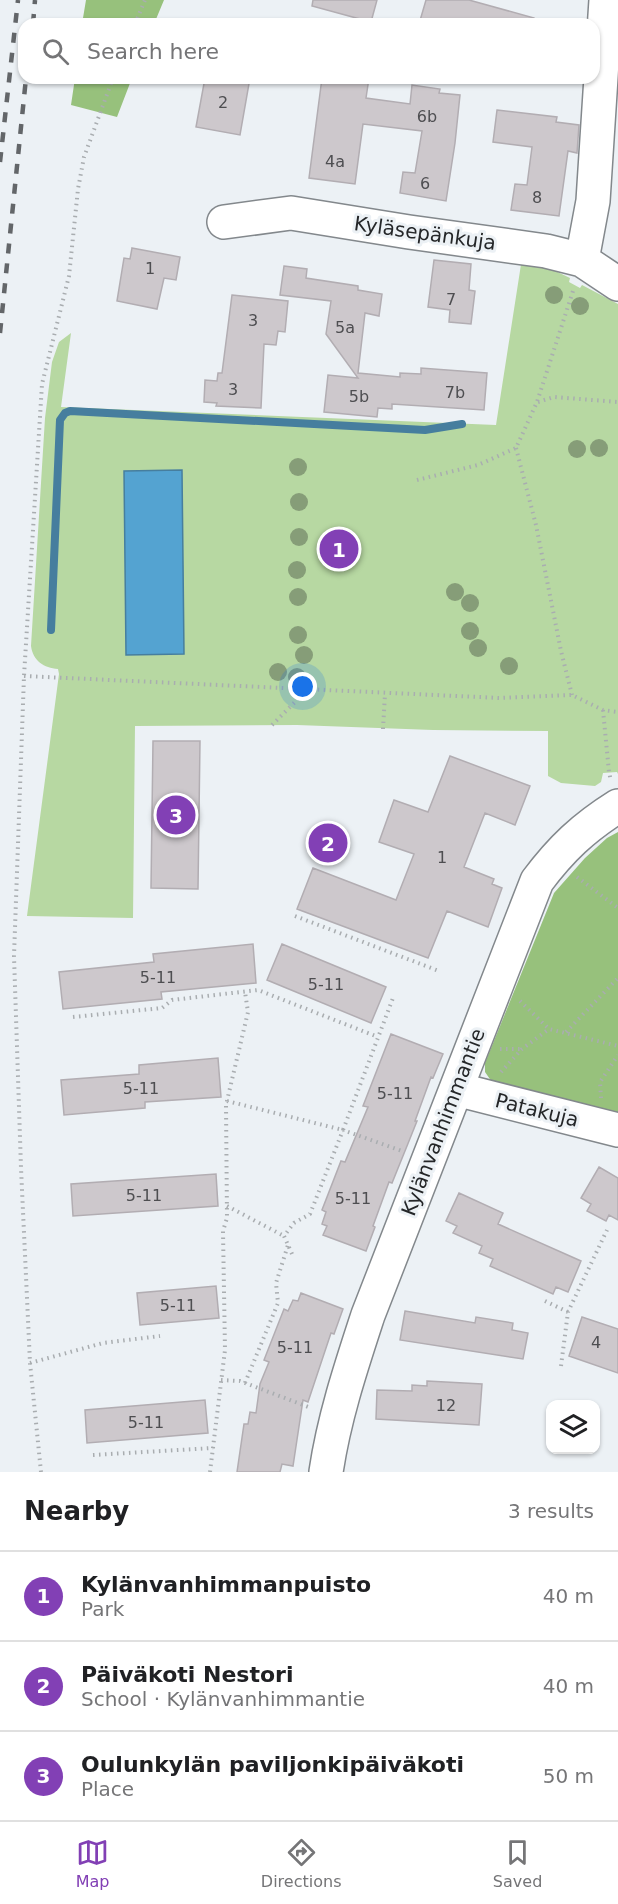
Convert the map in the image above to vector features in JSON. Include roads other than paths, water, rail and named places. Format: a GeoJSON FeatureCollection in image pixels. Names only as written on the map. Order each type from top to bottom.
{"type":"FeatureCollection","features":[{"type":"Feature","properties":{"kind":"street"},"geometry":{"type":"LineString","coordinates":[[582,260],[593,201],[606,0]]}},
{"type":"Feature","properties":{"kind":"street","name":"Kyläsepänkuja"},"geometry":{"type":"LineString","coordinates":[[224,222],[291,213],[546,251],[582,260],[618,284]]}},
{"type":"Feature","properties":{"kind":"street","name":"Kylänvanhimmantie"},"geometry":{"type":"LineString","coordinates":[[326,1472],[336,1418],[368,1315],[428,1161],[463,1091],[537,881],[555,858],[593,822],[615,795]]}},
{"type":"Feature","properties":{"kind":"street","name":"Patakuja"},"geometry":{"type":"LineString","coordinates":[[463,1091],[618,1130]]}},
{"type":"Feature","properties":{"kind":"water"},"geometry":{"type":"Polygon","coordinates":[[[182,470],[184,654],[126,655],[124,471],[182,470]]]}},
{"type":"Feature","properties":{"kind":"waterway"},"geometry":{"type":"LineString","coordinates":[[51,630],[60,420],[65,413],[70,411],[425,430],[462,424]]}},
{"type":"Feature","properties":{"kind":"railway"},"geometry":{"type":"LineString","coordinates":[[0,162],[18,0]]}},
{"type":"Feature","properties":{"kind":"railway"},"geometry":{"type":"LineString","coordinates":[[34,18],[35,0]]}},
{"type":"Feature","properties":{"kind":"railway"},"geometry":{"type":"LineString","coordinates":[[0,333],[25,84]]}},
{"type":"Feature","properties":{"kind":"place","name":"Kylänvanhimmanpuisto"},"geometry":{"type":"Point","coordinates":[339,549]}},
{"type":"Feature","properties":{"kind":"place","name":"Oulunkylän paviljonkipäiväkoti"},"geometry":{"type":"Point","coordinates":[176,815]}},
{"type":"Feature","properties":{"kind":"place","name":"Päiväkoti Nestori"},"geometry":{"type":"Point","coordinates":[328,843]}}]}
